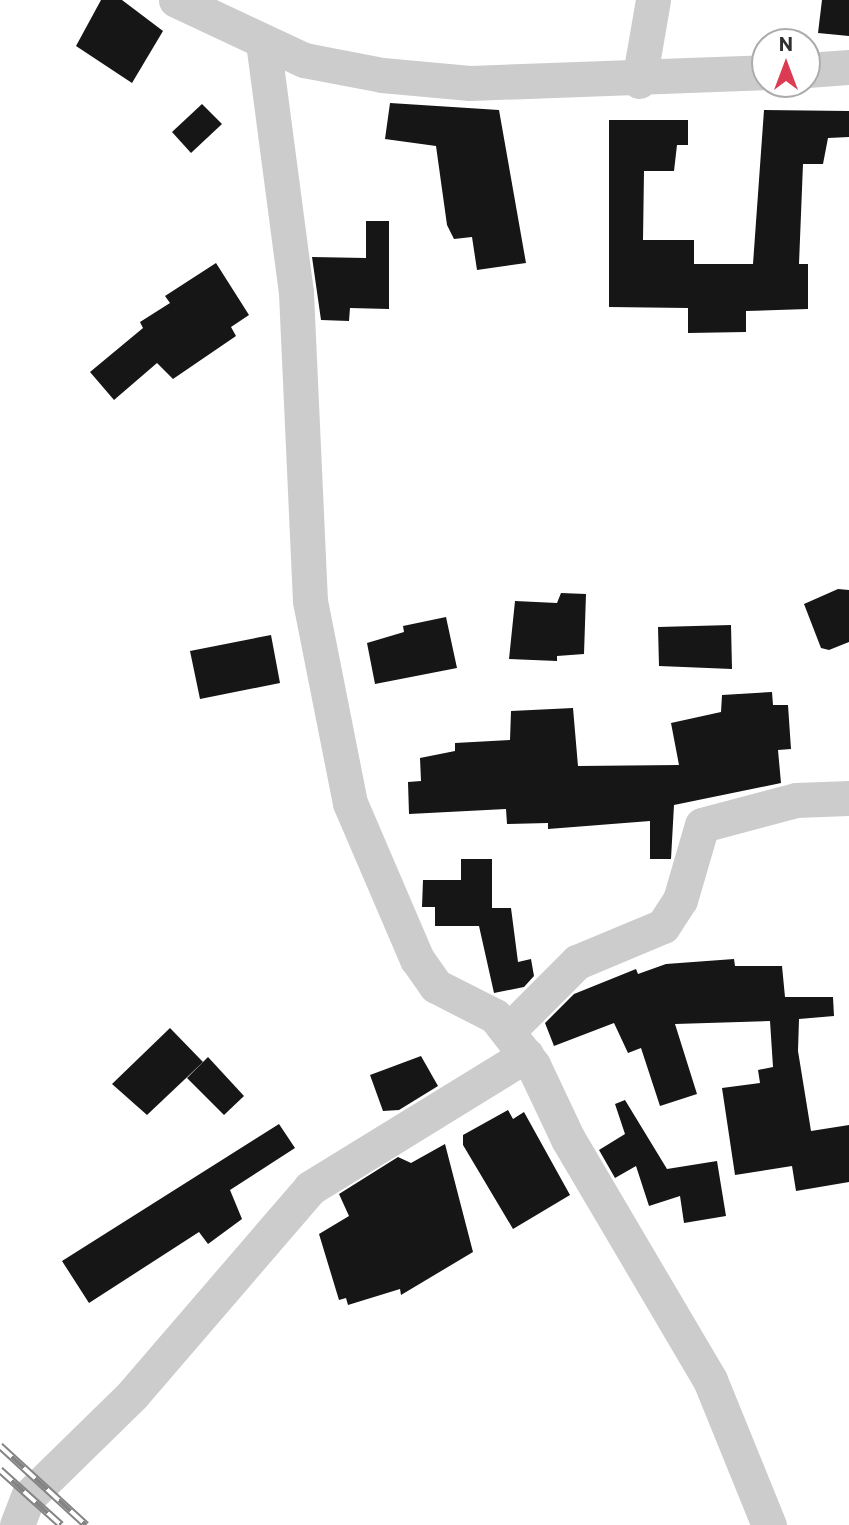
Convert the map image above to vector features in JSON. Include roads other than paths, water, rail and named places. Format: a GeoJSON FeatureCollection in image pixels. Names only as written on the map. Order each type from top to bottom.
{"type":"FeatureCollection","features":[{"type":"Feature","properties":{"kind":"street"},"geometry":{"type":"LineString","coordinates":[[176,0],[304,60],[382,75],[470,83],[639,80],[751,73]]}},
{"type":"Feature","properties":{"kind":"street"},"geometry":{"type":"LineString","coordinates":[[639,80],[653,0]]}},
{"type":"Feature","properties":{"kind":"street"},"geometry":{"type":"LineString","coordinates":[[263,42],[296,293],[310,601],[350,803],[417,959],[436,986],[495,1016],[517,1043],[710,1380],[769,1525]]}},
{"type":"Feature","properties":{"kind":"street"},"geometry":{"type":"LineString","coordinates":[[821,69],[849,67]]}},
{"type":"Feature","properties":{"kind":"street"},"geometry":{"type":"LineString","coordinates":[[17,1525],[28,1497],[133,1394],[310,1188],[517,1043],[577,962],[663,926],[680,900],[702,825],[796,800],[849,798]]}},
{"type":"Feature","properties":{"kind":"railway"},"geometry":{"type":"LineString","coordinates":[[0,1446],[86,1525]]}},
{"type":"Feature","properties":{"kind":"railway"},"geometry":{"type":"LineString","coordinates":[[0,1470],[61,1525]]}}]}
